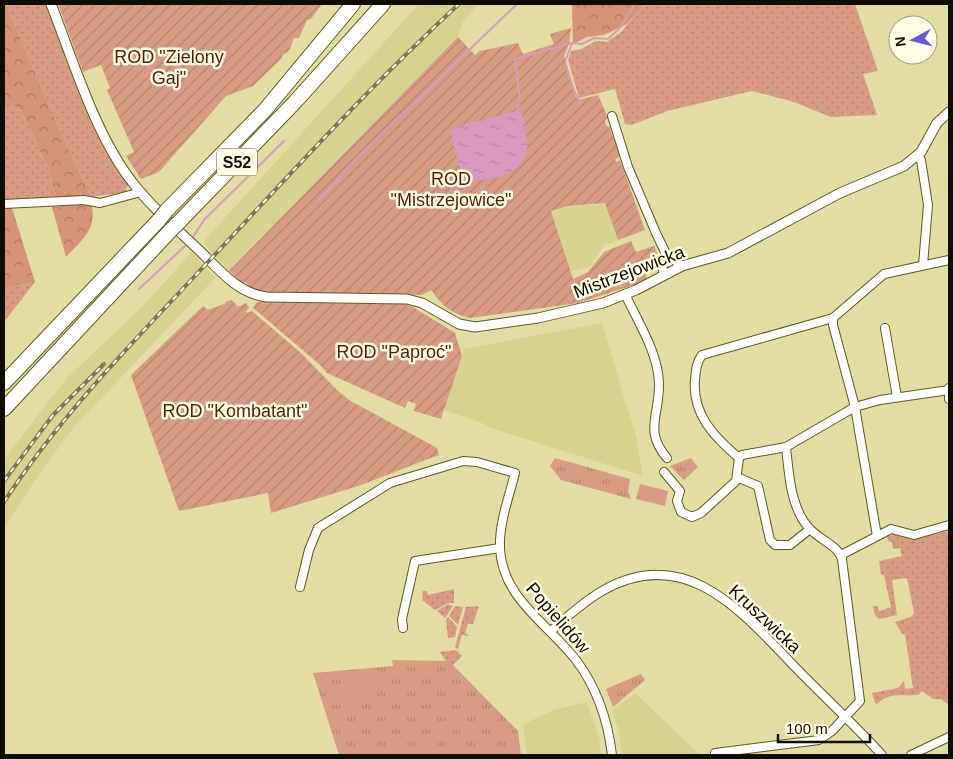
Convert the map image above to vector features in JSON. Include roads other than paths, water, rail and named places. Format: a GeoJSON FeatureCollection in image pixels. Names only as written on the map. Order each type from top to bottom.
{"type":"FeatureCollection","features":[{"type":"Feature","properties":{"kind":"highway","name":"S52"},"geometry":{"type":"LineString","coordinates":[[4,409],[174,226],[295,102],[383,4]]}},
{"type":"Feature","properties":{"kind":"highway","name":"S52"},"geometry":{"type":"LineString","coordinates":[[4,383],[265,110],[349,8]]}},
{"type":"Feature","properties":{"kind":"street","name":"Mistrzejowicka"},"geometry":{"type":"LineString","coordinates":[[51,4],[101,129],[132,183],[225,276],[248,292],[262,297],[407,299],[422,303],[459,324],[475,327],[497,325],[567,312],[625,294],[682,266],[728,253],[840,193],[895,170],[918,155],[937,123],[949,112]]}},
{"type":"Feature","properties":{"kind":"street"},"geometry":{"type":"LineString","coordinates":[[612,116],[628,166],[666,254],[682,266]]}},
{"type":"Feature","properties":{"kind":"street"},"geometry":{"type":"LineString","coordinates":[[918,155],[921,160],[928,206],[923,265]]}},
{"type":"Feature","properties":{"kind":"street"},"geometry":{"type":"LineString","coordinates":[[4,204],[84,200],[100,203],[141,192]]}},
{"type":"Feature","properties":{"kind":"street"},"geometry":{"type":"LineString","coordinates":[[664,275],[662,265],[666,254]]}},
{"type":"Feature","properties":{"kind":"street"},"geometry":{"type":"LineString","coordinates":[[664,472],[680,491],[677,501],[681,512],[692,517],[701,513],[733,484],[737,477],[738,458],[715,436],[696,406],[694,386],[697,362],[702,355],[833,318],[884,274],[949,260]]}},
{"type":"Feature","properties":{"kind":"street"},"geometry":{"type":"LineString","coordinates":[[625,294],[656,363],[659,386],[654,437],[656,446],[668,458]]}},
{"type":"Feature","properties":{"kind":"street"},"geometry":{"type":"LineString","coordinates":[[833,318],[832,325],[855,407],[877,536]]}},
{"type":"Feature","properties":{"kind":"street"},"geometry":{"type":"LineString","coordinates":[[885,328],[896,397]]}},
{"type":"Feature","properties":{"kind":"street"},"geometry":{"type":"LineString","coordinates":[[738,458],[742,455],[786,447],[855,407],[896,397],[949,389],[949,399]]}},
{"type":"Feature","properties":{"kind":"street"},"geometry":{"type":"LineString","coordinates":[[715,753],[819,740],[860,704],[860,692],[841,555],[810,529],[801,516],[794,500],[786,447]]}},
{"type":"Feature","properties":{"kind":"street","name":"Popielidów"},"geometry":{"type":"LineString","coordinates":[[300,587],[313,539],[318,528],[390,483],[456,462],[477,462],[515,473],[502,524],[500,548],[503,567],[514,591],[530,612],[551,631],[576,660],[595,691],[607,724],[612,755]]}},
{"type":"Feature","properties":{"kind":"street"},"geometry":{"type":"LineString","coordinates":[[737,477],[758,486],[770,540],[775,545],[790,546],[810,529]]}},
{"type":"Feature","properties":{"kind":"street"},"geometry":{"type":"LineString","coordinates":[[841,555],[891,529],[914,535],[949,525]]}},
{"type":"Feature","properties":{"kind":"street"},"geometry":{"type":"LineString","coordinates":[[404,628],[402,619],[415,561],[500,548]]}},
{"type":"Feature","properties":{"kind":"street","name":"Kruszwicka"},"geometry":{"type":"LineString","coordinates":[[551,631],[591,598],[624,581],[660,576],[689,580],[732,604],[882,755]]}},
{"type":"Feature","properties":{"kind":"street"},"geometry":{"type":"LineString","coordinates":[[911,755],[949,737]]}},
{"type":"Feature","properties":{"kind":"water"},"geometry":{"type":"Polygon","coordinates":[[[517,111],[523,118],[527,142],[527,152],[523,162],[517,168],[502,176],[484,180],[469,179],[460,168],[450,131],[462,125],[517,111]]]}},
{"type":"Feature","properties":{"kind":"waterway"},"geometry":{"type":"LineString","coordinates":[[317,202],[359,156],[517,4]]}},
{"type":"Feature","properties":{"kind":"waterway"},"geometry":{"type":"LineString","coordinates":[[517,111],[520,100],[515,59],[572,43],[582,44],[594,38],[608,39],[620,28],[635,4]]}},
{"type":"Feature","properties":{"kind":"waterway"},"geometry":{"type":"LineString","coordinates":[[572,43],[565,62],[575,93],[581,103]]}},
{"type":"Feature","properties":{"kind":"waterway"},"geometry":{"type":"LineString","coordinates":[[193,237],[204,220],[284,141]]}},
{"type":"Feature","properties":{"kind":"waterway"},"geometry":{"type":"LineString","coordinates":[[139,289],[186,245]]}},
{"type":"Feature","properties":{"kind":"railway"},"geometry":{"type":"LineString","coordinates":[[4,502],[50,438],[101,377],[332,130],[394,66],[459,4]]}},
{"type":"Feature","properties":{"kind":"railway"},"geometry":{"type":"LineString","coordinates":[[4,481],[53,415],[104,364]]}},
{"type":"Feature","properties":{"kind":"park label","name":"ROD \"Zielony Gaj\""},"geometry":{"type":"Point","coordinates":[169,67]}},
{"type":"Feature","properties":{"kind":"park label","name":"ROD \"Mistrzejowice\""},"geometry":{"type":"Point","coordinates":[451,189]}},
{"type":"Feature","properties":{"kind":"park label","name":"ROD \"Paproć\""},"geometry":{"type":"Point","coordinates":[394,352]}},
{"type":"Feature","properties":{"kind":"park label","name":"ROD \"Kombatant\""},"geometry":{"type":"Point","coordinates":[235,411]}}]}
